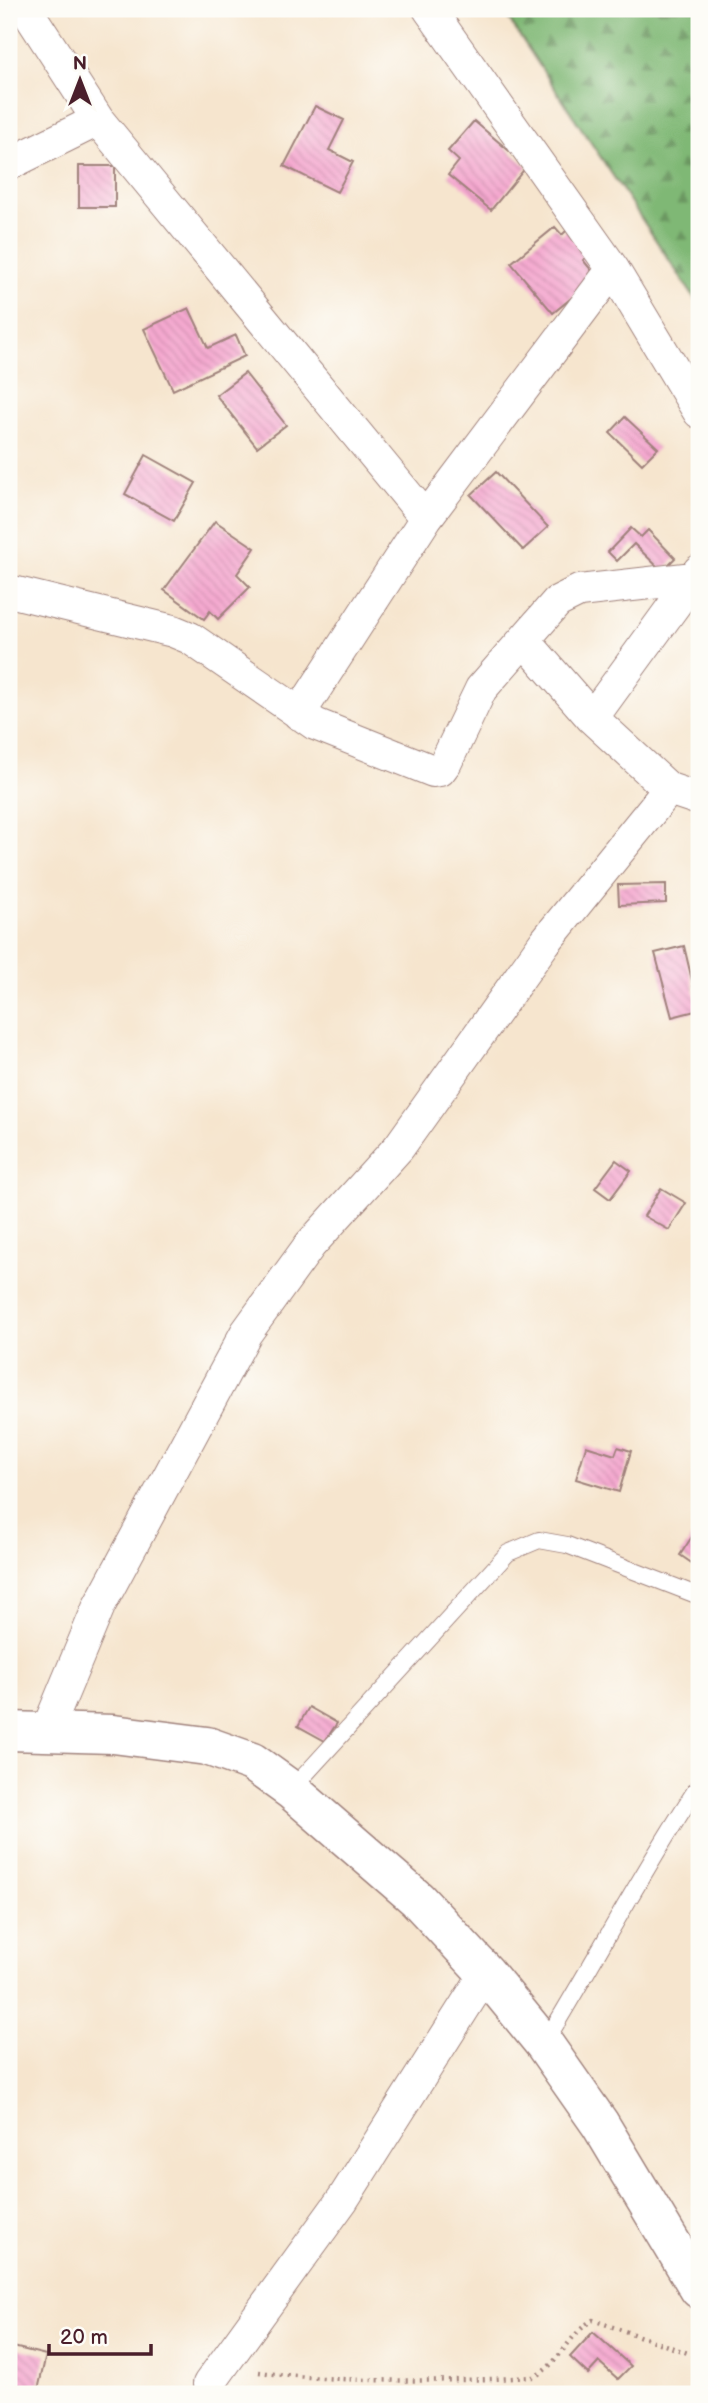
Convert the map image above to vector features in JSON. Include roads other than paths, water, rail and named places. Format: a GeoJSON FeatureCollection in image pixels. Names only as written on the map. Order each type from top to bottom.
{"type":"FeatureCollection","features":[{"type":"Feature","properties":{"kind":"street"},"geometry":{"type":"LineString","coordinates":[[26,9],[98,120],[426,519]]}},
{"type":"Feature","properties":{"kind":"street"},"geometry":{"type":"LineString","coordinates":[[429,9],[612,269],[699,412]]}},
{"type":"Feature","properties":{"kind":"street"},"geometry":{"type":"LineString","coordinates":[[9,164],[98,120]]}},
{"type":"Feature","properties":{"kind":"street"},"geometry":{"type":"LineString","coordinates":[[299,714],[426,519],[612,269]]}},
{"type":"Feature","properties":{"kind":"street"},"geometry":{"type":"LineString","coordinates":[[9,591],[173,631],[190,638],[315,724],[425,769],[440,769],[481,689],[557,602],[579,592],[697,574]]}},
{"type":"Feature","properties":{"kind":"street"},"geometry":{"type":"LineString","coordinates":[[592,718],[697,574]]}},
{"type":"Feature","properties":{"kind":"street"},"geometry":{"type":"LineString","coordinates":[[524,640],[592,718],[669,789],[699,799]]}},
{"type":"Feature","properties":{"kind":"street"},"geometry":{"type":"LineString","coordinates":[[47,1731],[99,1606],[246,1333],[310,1245],[399,1147],[545,942],[669,789]]}},
{"type":"Feature","properties":{"kind":"street"},"geometry":{"type":"LineString","coordinates":[[9,1731],[113,1734],[207,1746],[253,1762],[292,1790],[417,1899],[486,1973],[544,2044],[628,2167],[699,2289]]}},
{"type":"Feature","properties":{"kind":"street"},"geometry":{"type":"LineString","coordinates":[[214,2375],[344,2199],[486,1973]]}},
{"type":"Feature","properties":{"kind":"lane"},"geometry":{"type":"LineString","coordinates":[[292,1790],[508,1553],[539,1540],[567,1545],[699,1596]]}},
{"type":"Feature","properties":{"kind":"lane"},"geometry":{"type":"LineString","coordinates":[[544,2044],[598,1957],[654,1852],[699,1785]]}}]}
